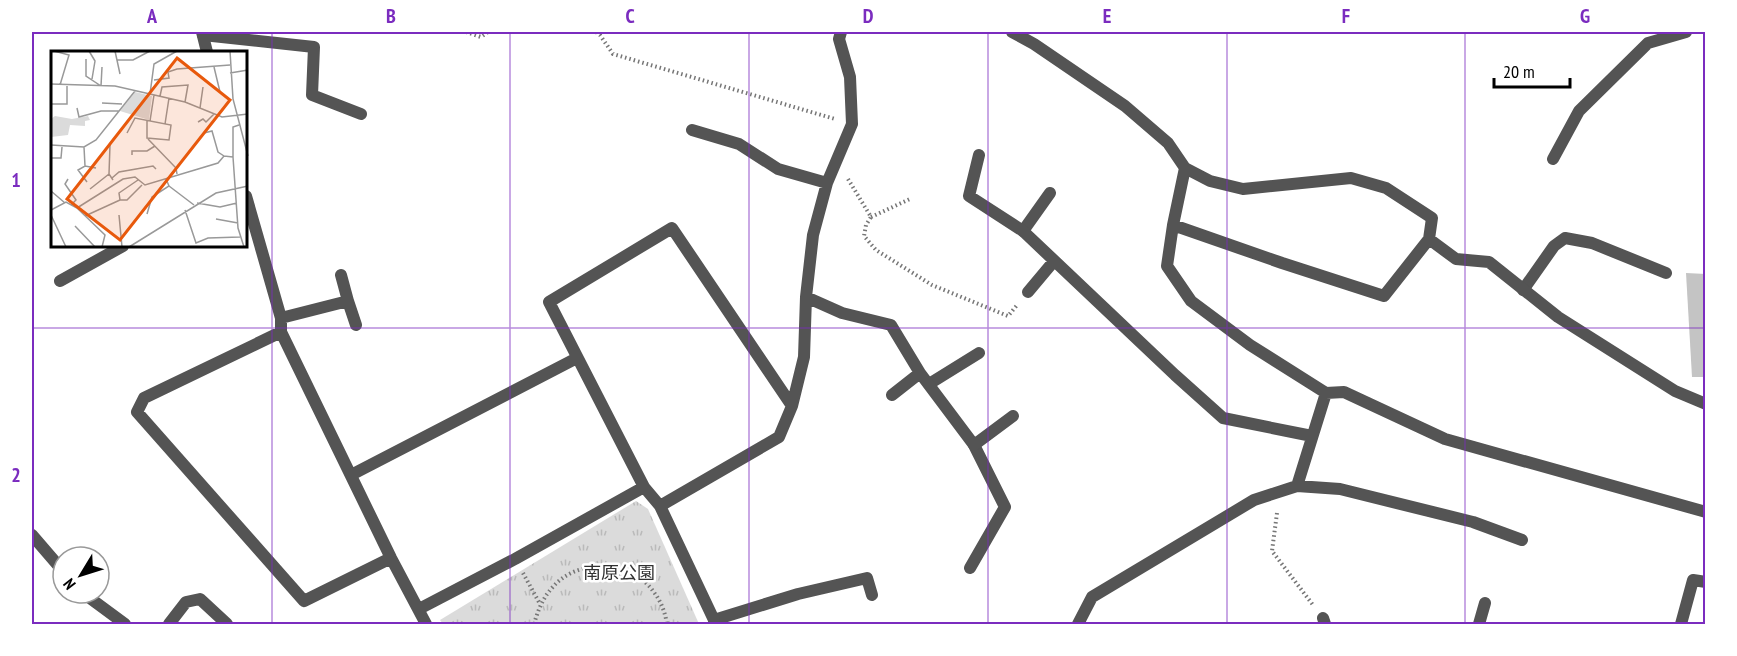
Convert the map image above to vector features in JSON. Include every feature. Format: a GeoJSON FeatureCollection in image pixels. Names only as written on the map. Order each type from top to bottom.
{"type":"FeatureCollection","features":[{"type":"Feature","properties":{"kind":"street"},"geometry":{"type":"LineString","coordinates":[[660,506],[779,437],[792,406],[804,357],[806,297],[813,235],[826,183],[852,123],[850,77],[839,39],[841,32]]}},
{"type":"Feature","properties":{"kind":"street"},"geometry":{"type":"LineString","coordinates":[[1012,32],[1034,44],[1125,106],[1168,143],[1185,168],[1209,181],[1243,189],[1352,178],[1386,188],[1432,218],[1429,239],[1384,296],[1173,225]]}},
{"type":"Feature","properties":{"kind":"street"},"geometry":{"type":"LineString","coordinates":[[1553,159],[1580,111],[1648,43],[1686,32]]}},
{"type":"Feature","properties":{"kind":"street"},"geometry":{"type":"LineString","coordinates":[[207,51],[202,33],[314,46],[312,95],[361,114]]}},
{"type":"Feature","properties":{"kind":"street"},"geometry":{"type":"LineString","coordinates":[[692,130],[739,144],[778,168],[826,183]]}},
{"type":"Feature","properties":{"kind":"street"},"geometry":{"type":"LineString","coordinates":[[979,155],[969,196],[1023,231],[1223,418],[1312,436]]}},
{"type":"Feature","properties":{"kind":"street"},"geometry":{"type":"LineString","coordinates":[[1185,168],[1167,266],[1191,301],[1250,345],[1326,393],[1344,392],[1445,439],[1706,512]]}},
{"type":"Feature","properties":{"kind":"street"},"geometry":{"type":"LineString","coordinates":[[1023,231],[1050,193]]}},
{"type":"Feature","properties":{"kind":"street"},"geometry":{"type":"LineString","coordinates":[[248,203],[281,318],[281,332],[391,558],[426,624]]}},
{"type":"Feature","properties":{"kind":"street"},"geometry":{"type":"LineString","coordinates":[[792,406],[672,228],[549,302],[644,487],[660,506],[714,620],[798,594],[867,578],[872,595]]}},
{"type":"Feature","properties":{"kind":"street"},"geometry":{"type":"LineString","coordinates":[[1523,290],[1554,246],[1565,238],[1592,243],[1666,273]]}},
{"type":"Feature","properties":{"kind":"street"},"geometry":{"type":"LineString","coordinates":[[1429,239],[1456,259],[1489,262],[1558,317],[1675,391],[1706,404]]}},
{"type":"Feature","properties":{"kind":"street"},"geometry":{"type":"LineString","coordinates":[[60,281],[119,248]]}},
{"type":"Feature","properties":{"kind":"street"},"geometry":{"type":"LineString","coordinates":[[1028,292],[1054,261]]}},
{"type":"Feature","properties":{"kind":"street"},"geometry":{"type":"LineString","coordinates":[[341,275],[356,325]]}},
{"type":"Feature","properties":{"kind":"street"},"geometry":{"type":"LineString","coordinates":[[806,297],[842,313],[891,325],[920,373],[975,445],[1005,507],[970,568]]}},
{"type":"Feature","properties":{"kind":"street"},"geometry":{"type":"LineString","coordinates":[[281,318],[348,301]]}},
{"type":"Feature","properties":{"kind":"street"},"geometry":{"type":"LineString","coordinates":[[281,332],[144,398],[137,412],[304,601],[391,558]]}},
{"type":"Feature","properties":{"kind":"street"},"geometry":{"type":"LineString","coordinates":[[928,384],[979,352]]}},
{"type":"Feature","properties":{"kind":"street"},"geometry":{"type":"LineString","coordinates":[[351,475],[577,358]]}},
{"type":"Feature","properties":{"kind":"street"},"geometry":{"type":"LineString","coordinates":[[892,395],[920,373]]}},
{"type":"Feature","properties":{"kind":"street"},"geometry":{"type":"LineString","coordinates":[[1297,486],[1326,393]]}},
{"type":"Feature","properties":{"kind":"street"},"geometry":{"type":"LineString","coordinates":[[975,445],[1013,416]]}},
{"type":"Feature","properties":{"kind":"street"},"geometry":{"type":"LineString","coordinates":[[1078,624],[1092,597],[1254,500],[1297,486],[1340,489],[1473,522],[1522,540]]}},
{"type":"Feature","properties":{"kind":"street"},"geometry":{"type":"LineString","coordinates":[[418,609],[515,559],[644,487]]}},
{"type":"Feature","properties":{"kind":"street"},"geometry":{"type":"LineString","coordinates":[[32,535],[51,557]]}},
{"type":"Feature","properties":{"kind":"street"},"geometry":{"type":"LineString","coordinates":[[1681,624],[1693,580],[1706,582]]}},
{"type":"Feature","properties":{"kind":"street"},"geometry":{"type":"LineString","coordinates":[[170,624],[186,602],[200,599],[227,624]]}},
{"type":"Feature","properties":{"kind":"street"},"geometry":{"type":"LineString","coordinates":[[1479,624],[1485,603]]}},
{"type":"Feature","properties":{"kind":"street"},"geometry":{"type":"LineString","coordinates":[[99,605],[125,624]]}},
{"type":"Feature","properties":{"kind":"path"},"geometry":{"type":"LineString","coordinates":[[466,32],[482,37],[488,32]]}},
{"type":"Feature","properties":{"kind":"path"},"geometry":{"type":"LineString","coordinates":[[596,32],[613,54],[852,123]]}},
{"type":"Feature","properties":{"kind":"path"},"geometry":{"type":"LineString","coordinates":[[836,161],[871,217]]}},
{"type":"Feature","properties":{"kind":"path"},"geometry":{"type":"LineString","coordinates":[[910,200],[871,217],[866,225],[864,236],[876,250],[932,285],[1008,316]]}},
{"type":"Feature","properties":{"kind":"path"},"geometry":{"type":"LineString","coordinates":[[1267,496],[1277,510],[1272,551],[1324,621]]}},
{"type":"Feature","properties":{"kind":"path"},"geometry":{"type":"LineString","coordinates":[[515,559],[540,604]]}},
{"type":"Feature","properties":{"kind":"path"},"geometry":{"type":"LineString","coordinates":[[534,624],[540,604],[553,586],[571,573],[592,567],[614,567],[635,575],[652,589],[664,608],[668,624]]}},
{"type":"Feature","properties":{"kind":"green space","name":"南原公園"},"geometry":{"type":"Polygon","coordinates":[[[636,501],[648,509],[699,624],[443,624],[440,620],[636,501]]]}},
{"type":"Feature","properties":{"kind":"building"},"geometry":{"type":"Polygon","coordinates":[[[1686,273],[1706,274],[1706,377],[1692,377],[1686,273]]]}}]}
